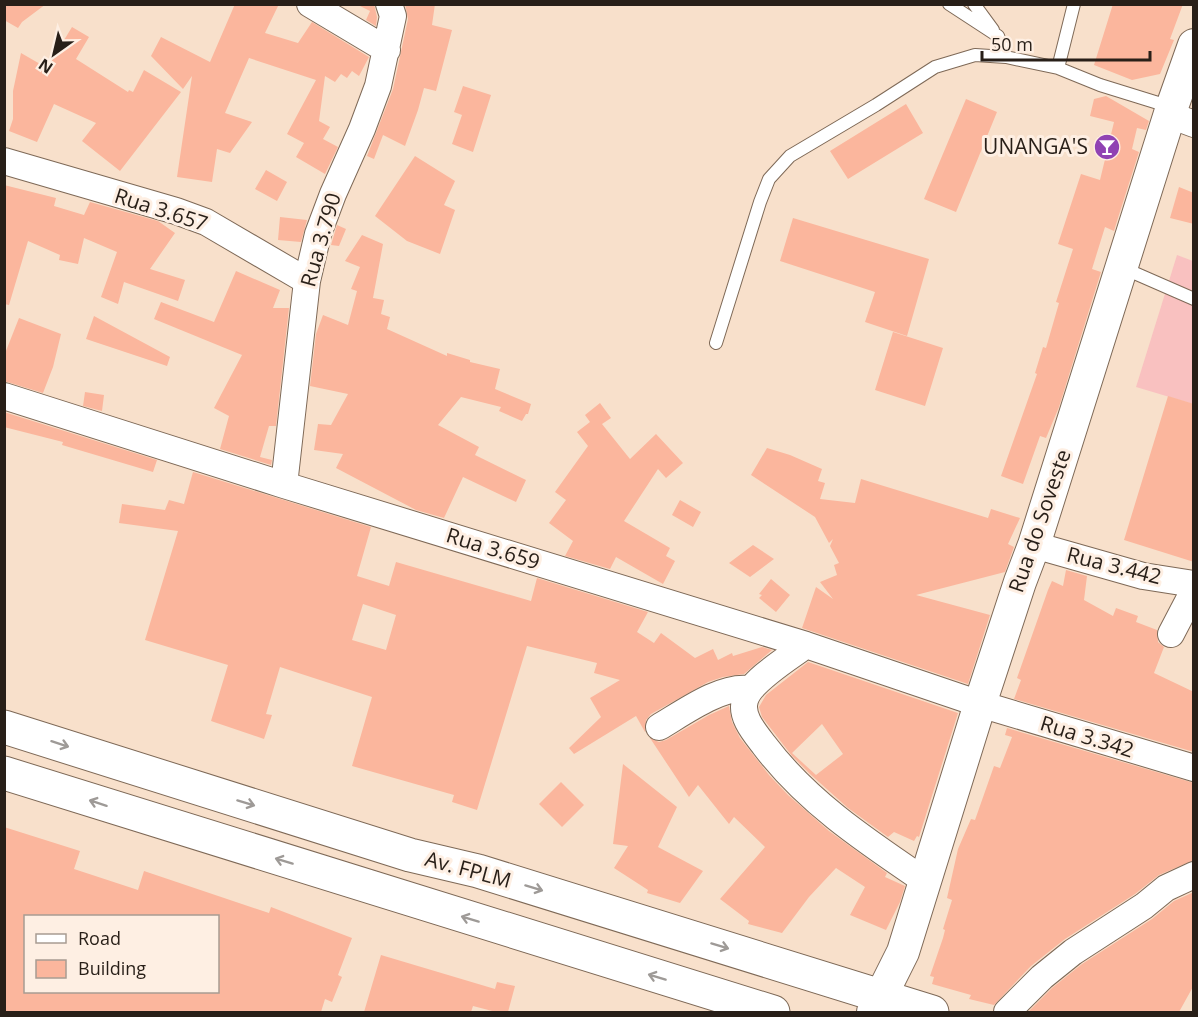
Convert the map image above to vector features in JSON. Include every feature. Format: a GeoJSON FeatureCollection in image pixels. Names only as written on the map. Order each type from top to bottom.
{"type":"FeatureCollection","features":[{"type":"Feature","properties":{"kind":"main road","name":"Av. FPLM"},"geometry":{"type":"LineString","coordinates":[[4,727],[410,855],[478,871],[878,1004],[932,1012]]}},
{"type":"Feature","properties":{"kind":"main road"},"geometry":{"type":"LineString","coordinates":[[4,773],[773,1012]]}},
{"type":"Feature","properties":{"kind":"street"},"geometry":{"type":"LineString","coordinates":[[310,4],[387,50]]}},
{"type":"Feature","properties":{"kind":"street","name":"Rua 3.790"},"geometry":{"type":"LineString","coordinates":[[284,485],[307,281],[318,234],[370,108],[387,50],[393,16],[389,4]]}},
{"type":"Feature","properties":{"kind":"street","name":"Rua do Soveste"},"geometry":{"type":"LineString","coordinates":[[878,1004],[903,952],[980,704],[1034,545],[1122,268],[1178,115],[1194,45]]}},
{"type":"Feature","properties":{"kind":"street","name":"Rua 3.657"},"geometry":{"type":"LineString","coordinates":[[4,161],[206,222],[307,281]]}},
{"type":"Feature","properties":{"kind":"street","name":"Rua 3.659"},"geometry":{"type":"LineString","coordinates":[[4,396],[284,485],[806,645],[980,704]]}},
{"type":"Feature","properties":{"kind":"street","name":"Rua 3.442"},"geometry":{"type":"LineString","coordinates":[[1034,545],[1143,576],[1194,584]]}},
{"type":"Feature","properties":{"kind":"street"},"geometry":{"type":"LineString","coordinates":[[1171,634],[1194,590]]}},
{"type":"Feature","properties":{"kind":"street"},"geometry":{"type":"LineString","coordinates":[[806,645],[749,689],[744,702],[745,714],[752,728],[775,760],[835,818],[925,881]]}},
{"type":"Feature","properties":{"kind":"street"},"geometry":{"type":"LineString","coordinates":[[658,727],[710,698],[737,687],[749,689]]}},
{"type":"Feature","properties":{"kind":"street","name":"Rua 3.342"},"geometry":{"type":"LineString","coordinates":[[980,704],[1194,768]]}},
{"type":"Feature","properties":{"kind":"street"},"geometry":{"type":"LineString","coordinates":[[1007,1012],[1042,977],[1073,952],[1144,906],[1166,888],[1194,875]]}},
{"type":"Feature","properties":{"kind":"lane"},"geometry":{"type":"LineString","coordinates":[[950,4],[998,36]]}},
{"type":"Feature","properties":{"kind":"lane"},"geometry":{"type":"LineString","coordinates":[[974,4],[998,36],[1006,57]]}},
{"type":"Feature","properties":{"kind":"lane"},"geometry":{"type":"LineString","coordinates":[[1058,68],[1074,4]]}},
{"type":"Feature","properties":{"kind":"lane"},"geometry":{"type":"LineString","coordinates":[[716,343],[769,178],[790,156],[935,67],[975,55],[1006,57],[1058,68],[1178,115]]}},
{"type":"Feature","properties":{"kind":"lane"},"geometry":{"type":"LineString","coordinates":[[1122,268],[1194,299]]}},
{"type":"Feature","properties":{"kind":"shaded area"},"geometry":{"type":"Polygon","coordinates":[[[1177,255],[1193,261],[1193,404],[1136,387],[1177,255]]]}},
{"type":"Feature","properties":{"kind":"building"},"geometry":{"type":"Polygon","coordinates":[[[4,4],[46,4],[22,22],[18,28],[4,20],[4,4]]]}},
{"type":"Feature","properties":{"kind":"building"},"geometry":{"type":"Polygon","coordinates":[[[235,4],[279,4],[265,33],[298,43],[312,22],[369,57],[359,76],[352,71],[347,78],[341,74],[335,82],[325,76],[319,121],[330,127],[323,139],[338,147],[325,174],[296,157],[304,143],[287,134],[316,80],[249,58],[225,113],[252,122],[230,153],[217,149],[212,182],[177,177],[192,76],[183,89],[151,56],[161,37],[210,62],[235,4]]]}},
{"type":"Feature","properties":{"kind":"building"},"geometry":{"type":"Polygon","coordinates":[[[356,4],[374,4],[377,17],[376,26],[366,20],[370,11],[356,4]]]}},
{"type":"Feature","properties":{"kind":"building"},"geometry":{"type":"Polygon","coordinates":[[[405,4],[435,4],[432,25],[452,30],[436,91],[424,88],[405,146],[383,135],[374,159],[367,156],[393,89],[408,19],[405,4]]]}},
{"type":"Feature","properties":{"kind":"building"},"geometry":{"type":"Polygon","coordinates":[[[1113,4],[1183,4],[1170,39],[1174,40],[1160,74],[1132,80],[1094,65],[1113,4]]]}},
{"type":"Feature","properties":{"kind":"building"},"geometry":{"type":"Polygon","coordinates":[[[72,27],[89,37],[76,59],[128,92],[129,90],[133,92],[144,70],[181,92],[120,171],[82,141],[96,123],[54,104],[37,142],[9,131],[13,119],[13,91],[21,53],[47,68],[72,27]]]}},
{"type":"Feature","properties":{"kind":"building"},"geometry":{"type":"Polygon","coordinates":[[[463,86],[491,95],[473,152],[452,144],[462,115],[454,112],[463,86]]]}},
{"type":"Feature","properties":{"kind":"building"},"geometry":{"type":"Polygon","coordinates":[[[1106,96],[1149,121],[1146,130],[1137,128],[1132,149],[1139,152],[1114,231],[1105,227],[1092,269],[1101,272],[1059,407],[1046,438],[1040,436],[1023,484],[1001,476],[1037,374],[1035,373],[1043,347],[1046,348],[1059,303],[1056,302],[1073,249],[1058,244],[1081,174],[1100,180],[1114,122],[1090,116],[1094,99],[1106,96]]]}},
{"type":"Feature","properties":{"kind":"building"},"geometry":{"type":"Polygon","coordinates":[[[966,99],[997,112],[956,212],[924,199],[966,99]]]}},
{"type":"Feature","properties":{"kind":"building"},"geometry":{"type":"Polygon","coordinates":[[[906,104],[923,133],[848,179],[830,151],[906,104]]]}},
{"type":"Feature","properties":{"kind":"building"},"geometry":{"type":"Polygon","coordinates":[[[415,156],[455,181],[444,205],[455,210],[440,254],[407,241],[375,216],[415,156]]]}},
{"type":"Feature","properties":{"kind":"building"},"geometry":{"type":"Polygon","coordinates":[[[266,170],[287,182],[277,201],[255,189],[266,170]]]}},
{"type":"Feature","properties":{"kind":"building"},"geometry":{"type":"Polygon","coordinates":[[[4,185],[56,198],[54,206],[84,215],[90,202],[158,221],[175,233],[150,269],[185,280],[178,301],[124,282],[118,304],[101,297],[117,252],[84,238],[78,264],[59,260],[60,255],[28,241],[9,305],[4,304],[4,185]]]}},
{"type":"Feature","properties":{"kind":"building"},"geometry":{"type":"Polygon","coordinates":[[[1179,187],[1194,193],[1194,224],[1170,218],[1179,187]]]}},
{"type":"Feature","properties":{"kind":"building"},"geometry":{"type":"Polygon","coordinates":[[[280,217],[307,220],[301,242],[278,240],[280,217]]]}},
{"type":"Feature","properties":{"kind":"building"},"geometry":{"type":"Polygon","coordinates":[[[793,218],[929,259],[907,336],[865,322],[875,292],[780,261],[793,218]]]}},
{"type":"Feature","properties":{"kind":"building"},"geometry":{"type":"Polygon","coordinates":[[[337,225],[346,229],[339,246],[331,245],[337,225]]]}},
{"type":"Feature","properties":{"kind":"building"},"geometry":{"type":"Polygon","coordinates":[[[362,235],[383,244],[373,298],[384,300],[381,314],[390,317],[387,329],[447,356],[447,353],[470,360],[470,362],[500,369],[495,389],[531,404],[528,414],[522,421],[499,411],[501,407],[461,397],[438,425],[479,447],[475,455],[526,480],[516,502],[463,477],[444,518],[416,510],[336,468],[343,454],[314,450],[318,424],[331,425],[348,394],[310,386],[316,334],[323,315],[348,325],[357,291],[351,289],[360,267],[345,261],[362,235]]]}},
{"type":"Feature","properties":{"kind":"building"},"geometry":{"type":"Polygon","coordinates":[[[236,271],[280,290],[273,308],[289,308],[276,426],[269,426],[260,457],[272,460],[271,465],[220,449],[229,416],[214,408],[242,355],[154,319],[161,302],[214,322],[236,271]]]}},
{"type":"Feature","properties":{"kind":"building"},"geometry":{"type":"Polygon","coordinates":[[[94,316],[170,357],[167,366],[86,339],[94,316]]]}},
{"type":"Feature","properties":{"kind":"building"},"geometry":{"type":"Polygon","coordinates":[[[19,318],[61,334],[53,367],[43,393],[4,381],[4,356],[19,318]]]}},
{"type":"Feature","properties":{"kind":"building"},"geometry":{"type":"Polygon","coordinates":[[[893,332],[943,348],[925,406],[875,390],[893,332]]]}},
{"type":"Feature","properties":{"kind":"building"},"geometry":{"type":"Polygon","coordinates":[[[85,392],[104,395],[102,411],[83,406],[85,392]]]}},
{"type":"Feature","properties":{"kind":"building"},"geometry":{"type":"Polygon","coordinates":[[[1168,396],[1194,404],[1194,562],[1124,540],[1168,396]]]}},
{"type":"Feature","properties":{"kind":"building"},"geometry":{"type":"Polygon","coordinates":[[[600,403],[611,418],[602,424],[630,459],[656,434],[683,463],[666,478],[658,469],[624,521],[670,548],[666,556],[675,561],[663,584],[616,557],[610,569],[565,556],[573,541],[549,523],[566,500],[555,492],[588,446],[577,432],[590,422],[585,415],[600,403]]]}},
{"type":"Feature","properties":{"kind":"building"},"geometry":{"type":"Polygon","coordinates":[[[4,412],[157,460],[153,472],[62,445],[63,442],[4,427],[4,412]]]}},
{"type":"Feature","properties":{"kind":"building"},"geometry":{"type":"Polygon","coordinates":[[[767,448],[822,469],[818,481],[825,483],[820,499],[855,503],[861,479],[988,518],[991,509],[1020,518],[1008,544],[1014,547],[1005,572],[916,595],[990,615],[968,684],[802,628],[816,587],[833,599],[820,582],[837,575],[834,565],[839,563],[830,546],[833,539],[829,543],[815,517],[751,475],[767,448]]]}},
{"type":"Feature","properties":{"kind":"building"},"geometry":{"type":"Polygon","coordinates":[[[193,472],[371,527],[357,576],[389,586],[396,562],[531,601],[537,578],[648,612],[637,632],[654,643],[661,633],[695,658],[713,649],[718,660],[732,653],[733,656],[762,647],[772,650],[744,674],[708,682],[651,714],[646,720],[645,732],[636,716],[574,754],[569,748],[601,717],[590,698],[620,680],[594,673],[597,663],[527,646],[477,810],[452,802],[454,795],[352,766],[372,697],[280,667],[266,714],[272,715],[264,739],[211,721],[228,665],[145,640],[178,531],[119,523],[122,504],[165,510],[169,500],[184,504],[193,472]],[[363,604],[352,640],[386,650],[396,615],[363,604]]]}},
{"type":"Feature","properties":{"kind":"building"},"geometry":{"type":"Polygon","coordinates":[[[680,500],[701,512],[693,527],[672,515],[680,500]]]}},
{"type":"Feature","properties":{"kind":"building"},"geometry":{"type":"Polygon","coordinates":[[[753,545],[774,559],[750,577],[729,563],[753,545]]]}},
{"type":"Feature","properties":{"kind":"building"},"geometry":{"type":"Polygon","coordinates":[[[1066,570],[1087,576],[1084,600],[1113,616],[1116,608],[1138,616],[1136,622],[1157,630],[1158,642],[1164,647],[1154,673],[1194,692],[1194,752],[1014,699],[1021,680],[1017,678],[1048,590],[1052,581],[1063,586],[1066,570]]]}},
{"type":"Feature","properties":{"kind":"building"},"geometry":{"type":"Polygon","coordinates":[[[771,579],[790,595],[776,612],[759,598],[762,595],[759,594],[771,579]]]}},
{"type":"Feature","properties":{"kind":"building"},"geometry":{"type":"Polygon","coordinates":[[[808,662],[958,713],[919,837],[917,836],[914,841],[894,832],[888,837],[848,808],[810,774],[792,756],[762,717],[759,707],[766,695],[808,662]],[[822,724],[792,753],[816,775],[843,754],[822,724]]]}},
{"type":"Feature","properties":{"kind":"building"},"geometry":{"type":"Polygon","coordinates":[[[729,706],[732,722],[740,738],[788,795],[829,831],[887,873],[885,877],[905,886],[886,930],[850,915],[865,887],[836,868],[809,897],[782,933],[748,924],[749,921],[720,899],[765,847],[734,817],[729,824],[698,785],[689,797],[650,738],[659,742],[666,740],[729,706]]]}},
{"type":"Feature","properties":{"kind":"building"},"geometry":{"type":"Polygon","coordinates":[[[1007,728],[1194,783],[1194,860],[1159,875],[1135,894],[1065,939],[1031,966],[994,1005],[969,999],[971,995],[932,984],[934,977],[930,976],[943,938],[945,930],[943,929],[952,900],[947,898],[958,849],[971,819],[975,820],[994,766],[1000,768],[1012,737],[1005,735],[1007,728]]]}},
{"type":"Feature","properties":{"kind":"building"},"geometry":{"type":"Polygon","coordinates":[[[623,764],[677,807],[658,847],[703,871],[680,903],[647,893],[648,890],[614,868],[628,846],[613,844],[623,764]]]}},
{"type":"Feature","properties":{"kind":"building"},"geometry":{"type":"Polygon","coordinates":[[[561,782],[584,805],[562,827],[539,804],[561,782]]]}},
{"type":"Feature","properties":{"kind":"building"},"geometry":{"type":"Polygon","coordinates":[[[4,827],[80,851],[74,869],[138,890],[144,871],[269,913],[271,907],[352,938],[338,975],[342,977],[332,1002],[325,999],[321,1012],[4,1012],[4,827]]]}},
{"type":"Feature","properties":{"kind":"building"},"geometry":{"type":"Polygon","coordinates":[[[1194,892],[1194,985],[1179,1012],[1028,1012],[1052,988],[1082,964],[1152,919],[1174,901],[1194,892]]]}},
{"type":"Feature","properties":{"kind":"building"},"geometry":{"type":"Polygon","coordinates":[[[381,955],[495,989],[497,982],[515,986],[508,1012],[496,1012],[473,1006],[471,1012],[364,1012],[381,955]]]}},
{"type":"Feature","properties":{"kind":"place","name":"UNANGA'S"},"geometry":{"type":"Point","coordinates":[1107,147]}}]}
